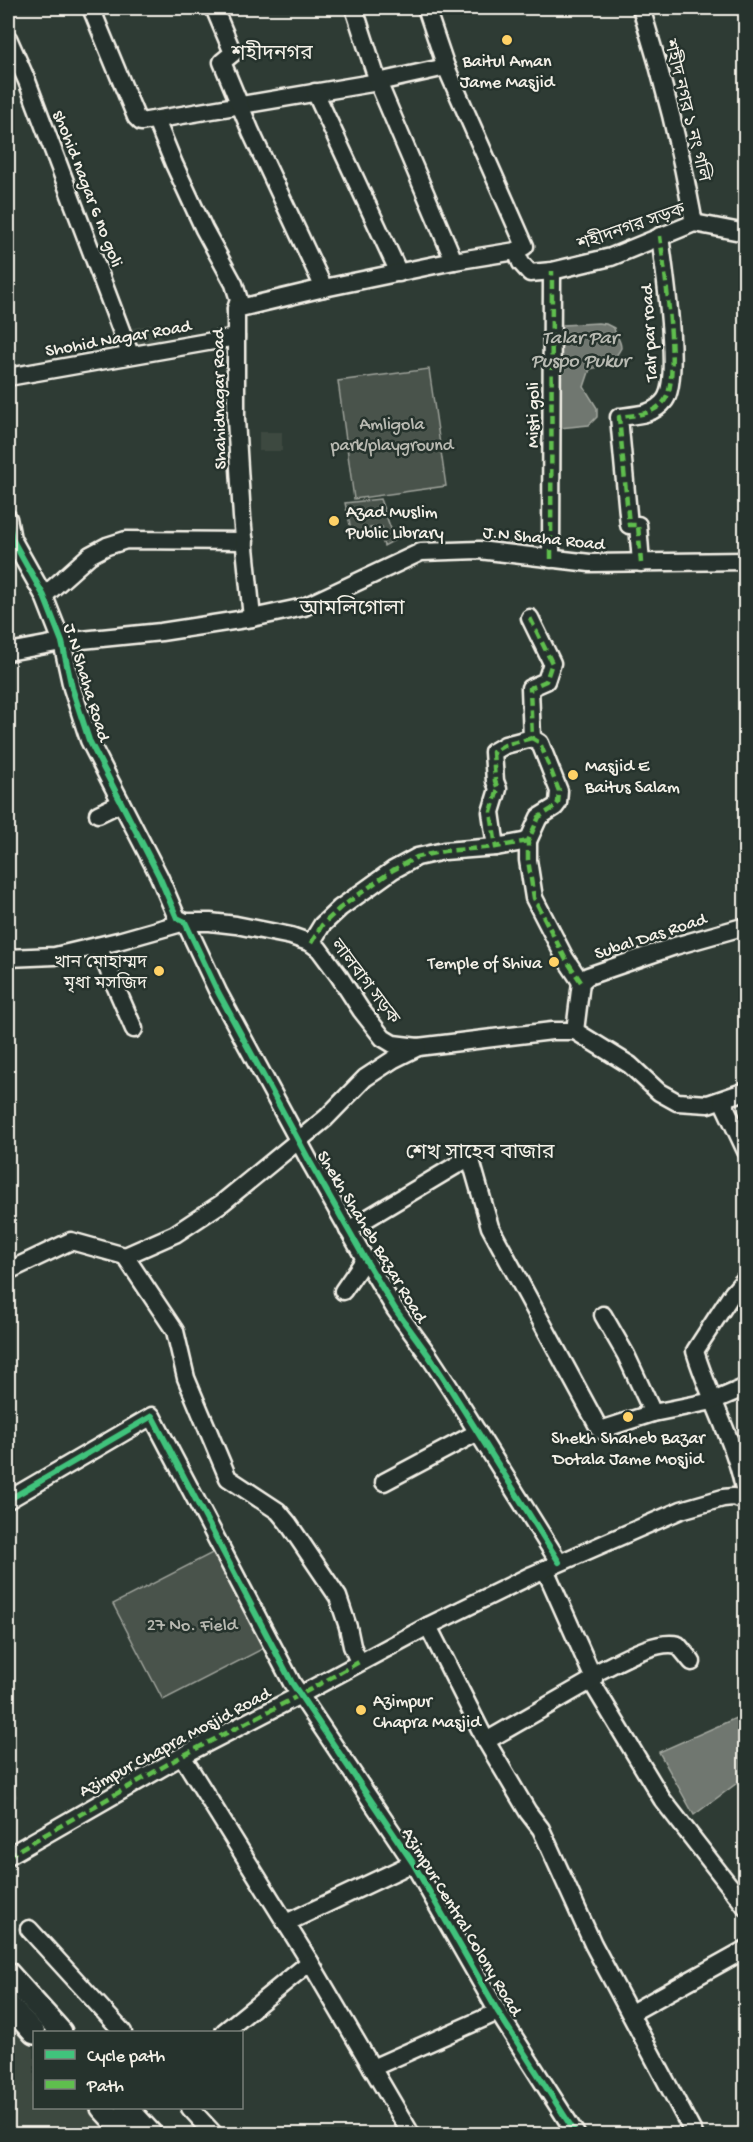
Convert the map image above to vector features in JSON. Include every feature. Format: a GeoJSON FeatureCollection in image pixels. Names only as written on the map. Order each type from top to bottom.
{"type":"FeatureCollection","features":[{"type":"Feature","properties":{"kind":"main road"},"geometry":{"type":"LineString","coordinates":[[8,1973],[59,2031]]}},
{"type":"Feature","properties":{"kind":"main road"},"geometry":{"type":"LineString","coordinates":[[8,2004],[33,2032]]}},
{"type":"Feature","properties":{"kind":"main road"},"geometry":{"type":"LineString","coordinates":[[103,2109],[126,2134]]}},
{"type":"Feature","properties":{"kind":"main road"},"geometry":{"type":"LineString","coordinates":[[128,2109],[151,2134]]}},
{"type":"Feature","properties":{"kind":"street"},"geometry":{"type":"LineString","coordinates":[[91,8],[136,117],[141,122],[378,82],[446,67]]}},
{"type":"Feature","properties":{"kind":"street"},"geometry":{"type":"LineString","coordinates":[[214,8],[233,53],[222,62],[324,288]]}},
{"type":"Feature","properties":{"kind":"street"},"geometry":{"type":"LineString","coordinates":[[354,8],[378,82],[454,261]]}},
{"type":"Feature","properties":{"kind":"street"},"geometry":{"type":"LineString","coordinates":[[426,8],[446,67],[525,246],[511,253]]}},
{"type":"Feature","properties":{"kind":"street","name":"শহীদ নগর ১ নং গলি"},"geometry":{"type":"LineString","coordinates":[[641,8],[685,172],[694,223]]}},
{"type":"Feature","properties":{"kind":"street","name":"shohid nagar 6 no goli"},"geometry":{"type":"LineString","coordinates":[[8,38],[31,92],[130,354]]}},
{"type":"Feature","properties":{"kind":"street"},"geometry":{"type":"LineString","coordinates":[[315,92],[399,273]]}},
{"type":"Feature","properties":{"kind":"street"},"geometry":{"type":"LineString","coordinates":[[156,120],[194,208],[234,284],[239,300],[236,309]]}},
{"type":"Feature","properties":{"kind":"street","name":"শহীদনগর সড়ক"},"geometry":{"type":"LineString","coordinates":[[511,253],[530,273],[552,271],[611,257],[694,223],[746,233]]}},
{"type":"Feature","properties":{"kind":"street","name":"Talr par road"},"geometry":{"type":"LineString","coordinates":[[641,563],[638,525],[629,525],[619,417],[653,411],[665,400],[671,387],[669,319],[660,236]]}},
{"type":"Feature","properties":{"kind":"street","name":"Shahidnagar Road"},"geometry":{"type":"LineString","coordinates":[[252,618],[242,517],[236,419],[236,309],[454,261],[511,253]]}},
{"type":"Feature","properties":{"kind":"street","name":"Misti goli"},"geometry":{"type":"LineString","coordinates":[[550,560],[552,271]]}},
{"type":"Feature","properties":{"kind":"street","name":"Shohid Nagar Road"},"geometry":{"type":"LineString","coordinates":[[8,377],[236,337]]}},
{"type":"Feature","properties":{"kind":"street","name":"J.N Shaha Road"},"geometry":{"type":"LineString","coordinates":[[8,518],[10,539],[44,596],[62,642],[72,688],[88,740],[181,920]]}},
{"type":"Feature","properties":{"kind":"street"},"geometry":{"type":"LineString","coordinates":[[44,596],[90,555],[126,540],[245,541]]}},
{"type":"Feature","properties":{"kind":"street","name":"J.N Shaha Road"},"geometry":{"type":"LineString","coordinates":[[8,652],[62,642],[161,632],[252,618],[303,607],[421,552],[479,550],[590,564],[746,561]]}},
{"type":"Feature","properties":{"kind":"street"},"geometry":{"type":"LineString","coordinates":[[530,618],[552,663],[546,681],[530,688],[532,738]]}},
{"type":"Feature","properties":{"kind":"street"},"geometry":{"type":"LineString","coordinates":[[496,847],[491,812],[498,789],[495,781],[493,752],[505,745],[532,738],[540,743],[559,791],[555,807],[539,817],[528,841],[534,898],[565,958],[581,982]]}},
{"type":"Feature","properties":{"kind":"street"},"geometry":{"type":"LineString","coordinates":[[98,814],[121,803]]}},
{"type":"Feature","properties":{"kind":"street"},"geometry":{"type":"LineString","coordinates":[[311,943],[322,925],[340,908],[393,870],[417,857],[444,851],[496,847],[528,841]]}},
{"type":"Feature","properties":{"kind":"street","name":"লালবাগ সড়ক"},"geometry":{"type":"LineString","coordinates":[[8,958],[55,956],[98,946],[181,920],[236,925],[291,936],[311,943],[319,949],[361,1010],[383,1038],[393,1044],[418,1047],[575,1031]]}},
{"type":"Feature","properties":{"kind":"street","name":"Shekh Shaheb Bazar Road"},"geometry":{"type":"LineString","coordinates":[[181,920],[348,1230],[394,1309],[429,1356],[541,1533],[545,1569],[592,1678],[662,1799],[746,1907]]}},
{"type":"Feature","properties":{"kind":"street","name":"Subal Das Road"},"geometry":{"type":"LineString","coordinates":[[575,1031],[581,982],[588,976],[675,946],[746,926]]}},
{"type":"Feature","properties":{"kind":"street"},"geometry":{"type":"LineString","coordinates":[[98,946],[134,1029]]}},
{"type":"Feature","properties":{"kind":"street"},"geometry":{"type":"LineString","coordinates":[[575,1031],[630,1065],[659,1092],[677,1102],[708,1104],[746,1091]]}},
{"type":"Feature","properties":{"kind":"street"},"geometry":{"type":"LineString","coordinates":[[8,1271],[71,1241],[125,1256],[175,1234],[222,1203],[326,1118],[365,1078],[418,1047]]}},
{"type":"Feature","properties":{"kind":"street"},"geometry":{"type":"LineString","coordinates":[[722,1100],[746,1151]]}},
{"type":"Feature","properties":{"kind":"street"},"geometry":{"type":"LineString","coordinates":[[348,1230],[471,1157],[490,1227],[600,1431],[653,1413],[713,1401],[746,1387]]}},
{"type":"Feature","properties":{"kind":"street"},"geometry":{"type":"LineString","coordinates":[[125,1256],[175,1331],[186,1378],[228,1478],[278,1511],[288,1523],[338,1597],[359,1662]]}},
{"type":"Feature","properties":{"kind":"street"},"geometry":{"type":"LineString","coordinates":[[343,1291],[365,1259]]}},
{"type":"Feature","properties":{"kind":"street"},"geometry":{"type":"LineString","coordinates":[[746,1278],[732,1294],[696,1351],[704,1379],[739,1464],[746,1500]]}},
{"type":"Feature","properties":{"kind":"street"},"geometry":{"type":"LineString","coordinates":[[603,1315],[626,1355],[653,1413]]}},
{"type":"Feature","properties":{"kind":"street","name":"Azimpur Central Colony Road"},"geometry":{"type":"LineString","coordinates":[[8,1500],[152,1416],[292,1683],[412,1863],[498,2012],[576,2134]]}},
{"type":"Feature","properties":{"kind":"street"},"geometry":{"type":"LineString","coordinates":[[384,1482],[478,1432]]}},
{"type":"Feature","properties":{"kind":"street","name":"Azimpur Chapra Mosjid Road"},"geometry":{"type":"LineString","coordinates":[[8,1856],[182,1756],[428,1626],[545,1569],[681,1510],[723,1498],[733,1497],[746,1500]]}},
{"type":"Feature","properties":{"kind":"street"},"geometry":{"type":"LineString","coordinates":[[541,1533],[545,1569]]}},
{"type":"Feature","properties":{"kind":"street"},"geometry":{"type":"LineString","coordinates":[[428,1626],[486,1741],[528,1812],[541,1829],[593,1944],[694,2134]]}},
{"type":"Feature","properties":{"kind":"street"},"geometry":{"type":"LineString","coordinates":[[486,1741],[592,1678],[651,1647],[665,1643],[678,1645],[692,1662]]}},
{"type":"Feature","properties":{"kind":"street"},"geometry":{"type":"LineString","coordinates":[[182,1756],[310,1962],[411,2134]]}},
{"type":"Feature","properties":{"kind":"street"},"geometry":{"type":"LineString","coordinates":[[286,1923],[412,1863]]}},
{"type":"Feature","properties":{"kind":"street"},"geometry":{"type":"LineString","coordinates":[[29,1929],[122,2031]]}},
{"type":"Feature","properties":{"kind":"street"},"geometry":{"type":"LineString","coordinates":[[631,2013],[746,1949]]}},
{"type":"Feature","properties":{"kind":"street"},"geometry":{"type":"LineString","coordinates":[[225,2031],[310,1962]]}},
{"type":"Feature","properties":{"kind":"street"},"geometry":{"type":"LineString","coordinates":[[372,2068],[498,2012]]}},
{"type":"Feature","properties":{"kind":"street"},"geometry":{"type":"LineString","coordinates":[[191,2109],[214,2134]]}},
{"type":"Feature","properties":{"kind":"shaded area"},"geometry":{"type":"Polygon","coordinates":[[[159,323],[163,346],[130,352],[126,329],[159,323]]]}},
{"type":"Feature","properties":{"kind":"shaded area"},"geometry":{"type":"Polygon","coordinates":[[[259,432],[282,432],[282,451],[259,451],[259,432]]]}},
{"type":"Feature","properties":{"kind":"shaded area"},"geometry":{"type":"Polygon","coordinates":[[[8,1776],[18,1797],[8,1803],[8,1776]]]}},
{"type":"Feature","properties":{"kind":"shaded area"},"geometry":{"type":"Polygon","coordinates":[[[8,2021],[33,2048],[33,2109],[93,2109],[116,2134],[8,2134],[8,2021]]]}},
{"type":"Feature","properties":{"kind":"green space","name":"Amligola park/playground"},"geometry":{"type":"Polygon","coordinates":[[[429,369],[446,486],[354,499],[338,381],[429,369]]]}},
{"type":"Feature","properties":{"kind":"green space"},"geometry":{"type":"Polygon","coordinates":[[[380,499],[395,540],[384,546],[381,537],[385,535],[382,527],[370,528],[370,536],[353,538],[345,503],[380,499]]]}},
{"type":"Feature","properties":{"kind":"green space","name":"27 No. Field"},"geometry":{"type":"Polygon","coordinates":[[[220,1549],[270,1645],[163,1700],[113,1604],[220,1549]]]}},
{"type":"Feature","properties":{"kind":"water","name":"Talar Par Puspo Pukur"},"geometry":{"type":"Polygon","coordinates":[[[598,323],[614,328],[621,348],[608,362],[590,369],[584,387],[597,408],[597,417],[589,425],[560,428],[555,331],[563,325],[598,323]]]}},
{"type":"Feature","properties":{"kind":"water"},"geometry":{"type":"Polygon","coordinates":[[[745,1714],[745,1777],[694,1815],[659,1752],[745,1714]]]}},
{"type":"Feature","properties":{"kind":"marked path"},"geometry":{"type":"LineString","coordinates":[[641,563],[638,525],[629,525],[619,417],[656,409],[665,400],[670,388],[672,347],[660,236]]}},
{"type":"Feature","properties":{"kind":"marked path"},"geometry":{"type":"LineString","coordinates":[[551,559],[552,271]]}},
{"type":"Feature","properties":{"kind":"marked path"},"geometry":{"type":"LineString","coordinates":[[530,618],[552,663],[546,681],[530,688],[532,738],[540,743],[559,791],[558,803],[539,817],[528,841],[528,860],[534,898],[565,958],[581,982]]}},
{"type":"Feature","properties":{"kind":"marked path"},"geometry":{"type":"LineString","coordinates":[[528,841],[496,847],[491,812],[498,789],[495,781],[493,752],[505,745],[532,738]]}},
{"type":"Feature","properties":{"kind":"marked path"},"geometry":{"type":"LineString","coordinates":[[311,943],[322,925],[340,908],[393,870],[417,857],[444,851],[496,847]]}},
{"type":"Feature","properties":{"kind":"marked path"},"geometry":{"type":"LineString","coordinates":[[8,1856],[182,1756],[359,1662]]}},
{"type":"Feature","properties":{"kind":"cycle path"},"geometry":{"type":"LineString","coordinates":[[8,518],[12,539],[44,596],[62,642],[72,688],[89,740],[159,876],[177,918],[185,922],[218,992],[365,1259],[395,1309],[450,1388],[559,1562]]}},
{"type":"Feature","properties":{"kind":"cycle path"},"geometry":{"type":"LineString","coordinates":[[8,1500],[152,1416],[292,1683],[413,1863],[498,2012],[576,2134]]}},
{"type":"Feature","properties":{"kind":"place","name":"Baitul Aman Jame Masjid"},"geometry":{"type":"Point","coordinates":[507,40]}},
{"type":"Feature","properties":{"kind":"place","name":"Azad Muslim Public Library"},"geometry":{"type":"Point","coordinates":[334,521]}},
{"type":"Feature","properties":{"kind":"place","name":"Masjid E Baitus Salam"},"geometry":{"type":"Point","coordinates":[573,775]}},
{"type":"Feature","properties":{"kind":"place","name":"Temple of Shiva"},"geometry":{"type":"Point","coordinates":[554,962]}},
{"type":"Feature","properties":{"kind":"place","name":"খান মোহাম্মদ মৃধা মসজিদ"},"geometry":{"type":"Point","coordinates":[159,971]}},
{"type":"Feature","properties":{"kind":"place","name":"Shekh Shaheb Bazar Dotala Jame Mosjid"},"geometry":{"type":"Point","coordinates":[628,1417]}},
{"type":"Feature","properties":{"kind":"place","name":"Azimpur Chapra Masjid"},"geometry":{"type":"Point","coordinates":[361,1710]}},
{"type":"Feature","properties":{"kind":"district","name":"শহীদনগর"},"geometry":{"type":"Point","coordinates":[272,52]}},
{"type":"Feature","properties":{"kind":"district","name":"আমলিগোলা"},"geometry":{"type":"Point","coordinates":[352,607]}},
{"type":"Feature","properties":{"kind":"district","name":"শেখ সাহেব বাজার"},"geometry":{"type":"Point","coordinates":[480,1151]}}]}
